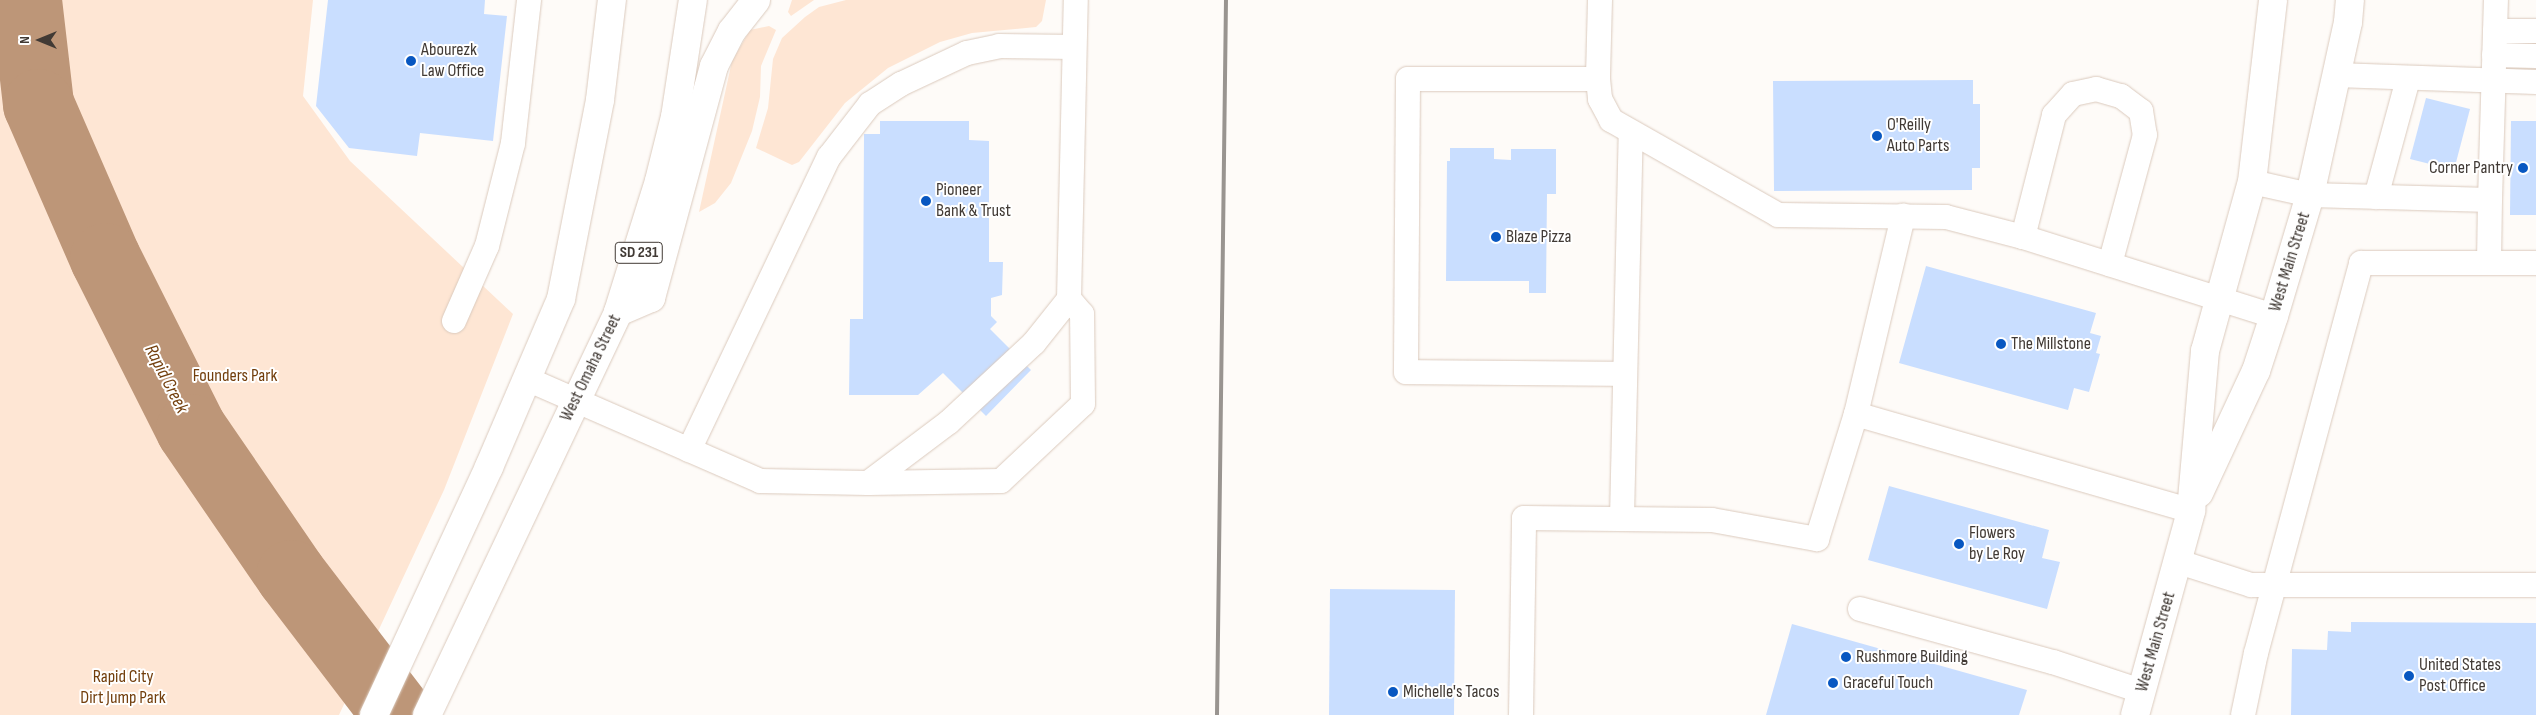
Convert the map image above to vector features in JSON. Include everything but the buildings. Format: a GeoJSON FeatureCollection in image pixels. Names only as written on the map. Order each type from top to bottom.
{"type":"FeatureCollection","features":[{"type":"Feature","properties":{"kind":"main road"},"geometry":{"type":"LineString","coordinates":[[374,715],[489,467],[561,299],[600,100],[612,0]]}},
{"type":"Feature","properties":{"kind":"main road","name":"West Omaha Street"},"geometry":{"type":"LineString","coordinates":[[428,715],[618,312],[662,172],[676,108],[693,0]]}},
{"type":"Feature","properties":{"kind":"main road"},"geometry":{"type":"LineString","coordinates":[[618,312],[652,298],[680,201],[702,101],[714,66],[732,31],[756,0]]}},
{"type":"Feature","properties":{"kind":"main road","name":"West Main Street"},"geometry":{"type":"LineString","coordinates":[[2138,703],[2179,562],[2191,511],[2205,351],[2252,182],[2273,0]]}},
{"type":"Feature","properties":{"kind":"main road","name":"West Main Street"},"geometry":{"type":"LineString","coordinates":[[2191,511],[2256,371],[2274,316],[2310,195],[2350,0]]}},
{"type":"Feature","properties":{"kind":"lane"},"geometry":{"type":"LineString","coordinates":[[454,321],[487,246],[513,143],[528,0]]}},
{"type":"Feature","properties":{"kind":"lane"},"geometry":{"type":"LineString","coordinates":[[868,483],[950,422],[1034,343],[1069,299],[1076,0]]}},
{"type":"Feature","properties":{"kind":"lane"},"geometry":{"type":"LineString","coordinates":[[1600,0],[1598,79],[1600,99],[1611,120],[1631,134],[1778,214],[1946,217],[2110,264],[2220,301],[2274,316]]}},
{"type":"Feature","properties":{"kind":"lane"},"geometry":{"type":"LineString","coordinates":[[2489,263],[2496,0]]}},
{"type":"Feature","properties":{"kind":"lane"},"geometry":{"type":"LineString","coordinates":[[2495,31],[2536,31]]}},
{"type":"Feature","properties":{"kind":"lane"},"geometry":{"type":"LineString","coordinates":[[689,450],[829,157],[870,104],[901,84],[967,53],[999,46],[1074,47]]}},
{"type":"Feature","properties":{"kind":"lane"},"geometry":{"type":"LineString","coordinates":[[2494,55],[2536,56]]}},
{"type":"Feature","properties":{"kind":"lane"},"geometry":{"type":"LineString","coordinates":[[2336,75],[2493,82],[2536,82]]}},
{"type":"Feature","properties":{"kind":"lane"},"geometry":{"type":"LineString","coordinates":[[1598,79],[1408,79],[1406,372],[1625,374]]}},
{"type":"Feature","properties":{"kind":"lane"},"geometry":{"type":"LineString","coordinates":[[2376,197],[2408,79]]}},
{"type":"Feature","properties":{"kind":"lane"},"geometry":{"type":"LineString","coordinates":[[2023,238],[2054,114],[2073,94],[2096,89],[2121,96],[2142,111],[2145,135],[2110,264]]}},
{"type":"Feature","properties":{"kind":"lane"},"geometry":{"type":"LineString","coordinates":[[1622,518],[1631,134]]}},
{"type":"Feature","properties":{"kind":"lane"},"geometry":{"type":"LineString","coordinates":[[2252,182],[2310,195],[2490,200]]}},
{"type":"Feature","properties":{"kind":"lane"},"geometry":{"type":"LineString","coordinates":[[1521,715],[1524,518],[1712,520],[1817,539],[1856,414],[1903,216]]}},
{"type":"Feature","properties":{"kind":"lane"},"geometry":{"type":"LineString","coordinates":[[2243,715],[2256,653],[2360,263],[2536,263]]}},
{"type":"Feature","properties":{"kind":"lane"},"geometry":{"type":"LineString","coordinates":[[527,379],[760,482],[868,483],[1001,480],[1083,404],[1082,314],[1069,299]]}},
{"type":"Feature","properties":{"kind":"lane"},"geometry":{"type":"LineString","coordinates":[[1856,414],[2191,511]]}},
{"type":"Feature","properties":{"kind":"lane"},"geometry":{"type":"LineString","coordinates":[[2179,562],[2251,585],[2536,585]]}},
{"type":"Feature","properties":{"kind":"lane"},"geometry":{"type":"LineString","coordinates":[[1860,609],[2053,662],[2138,703]]}},
{"type":"Feature","properties":{"kind":"lane"},"geometry":{"type":"LineString","coordinates":[[2254,715],[2256,653]]}},
{"type":"Feature","properties":{"kind":"green space","name":"Founders Park"},"geometry":{"type":"Polygon","coordinates":[[[0,0],[313,0],[303,96],[350,161],[513,314],[444,490],[339,715],[0,715],[0,0]]]}},
{"type":"Feature","properties":{"kind":"green space"},"geometry":{"type":"Polygon","coordinates":[[[792,0],[814,0],[791,16],[788,12],[792,0]]]}},
{"type":"Feature","properties":{"kind":"green space"},"geometry":{"type":"Polygon","coordinates":[[[846,0],[1046,0],[1042,21],[1036,27],[972,33],[940,42],[888,68],[845,103],[799,162],[792,165],[756,148],[768,108],[773,59],[782,38],[805,17],[819,7],[846,0]]]}},
{"type":"Feature","properties":{"kind":"green space"},"geometry":{"type":"Polygon","coordinates":[[[769,26],[776,30],[761,66],[760,97],[752,131],[731,183],[715,203],[699,212],[732,61],[750,30],[769,26]]]}},
{"type":"Feature","properties":{"kind":"waterway","name":"Rapid Creek"},"geometry":{"type":"LineString","coordinates":[[26,0],[38,104],[105,258],[191,429],[291,575],[398,715]]}},
{"type":"Feature","properties":{"kind":"railway"},"geometry":{"type":"LineString","coordinates":[[1217,715],[1226,0]]}},
{"type":"Feature","properties":{"kind":"place","name":"Abourezk Law Office"},"geometry":{"type":"Point","coordinates":[411,61]}},
{"type":"Feature","properties":{"kind":"place","name":"O'Reilly Auto Parts"},"geometry":{"type":"Point","coordinates":[1877,136]}},
{"type":"Feature","properties":{"kind":"place","name":"Corner Pantry"},"geometry":{"type":"Point","coordinates":[2523,168]}},
{"type":"Feature","properties":{"kind":"place","name":"Pioneer Bank & Trust"},"geometry":{"type":"Point","coordinates":[926,201]}},
{"type":"Feature","properties":{"kind":"place","name":"Blaze Pizza"},"geometry":{"type":"Point","coordinates":[1496,237]}},
{"type":"Feature","properties":{"kind":"place","name":"The Millstone"},"geometry":{"type":"Point","coordinates":[2001,344]}},
{"type":"Feature","properties":{"kind":"place","name":"Flowers by Le Roy"},"geometry":{"type":"Point","coordinates":[1959,544]}},
{"type":"Feature","properties":{"kind":"place","name":"Rushmore Building"},"geometry":{"type":"Point","coordinates":[1846,657]}},
{"type":"Feature","properties":{"kind":"place","name":"United States Post Office"},"geometry":{"type":"Point","coordinates":[2409,676]}},
{"type":"Feature","properties":{"kind":"place","name":"Graceful Touch"},"geometry":{"type":"Point","coordinates":[1833,683]}},
{"type":"Feature","properties":{"kind":"place","name":"Michelle's Tacos"},"geometry":{"type":"Point","coordinates":[1393,692]}},
{"type":"Feature","properties":{"kind":"park label","name":"Rapid City Dirt Jump Park"},"geometry":{"type":"Point","coordinates":[123,688]}}]}
